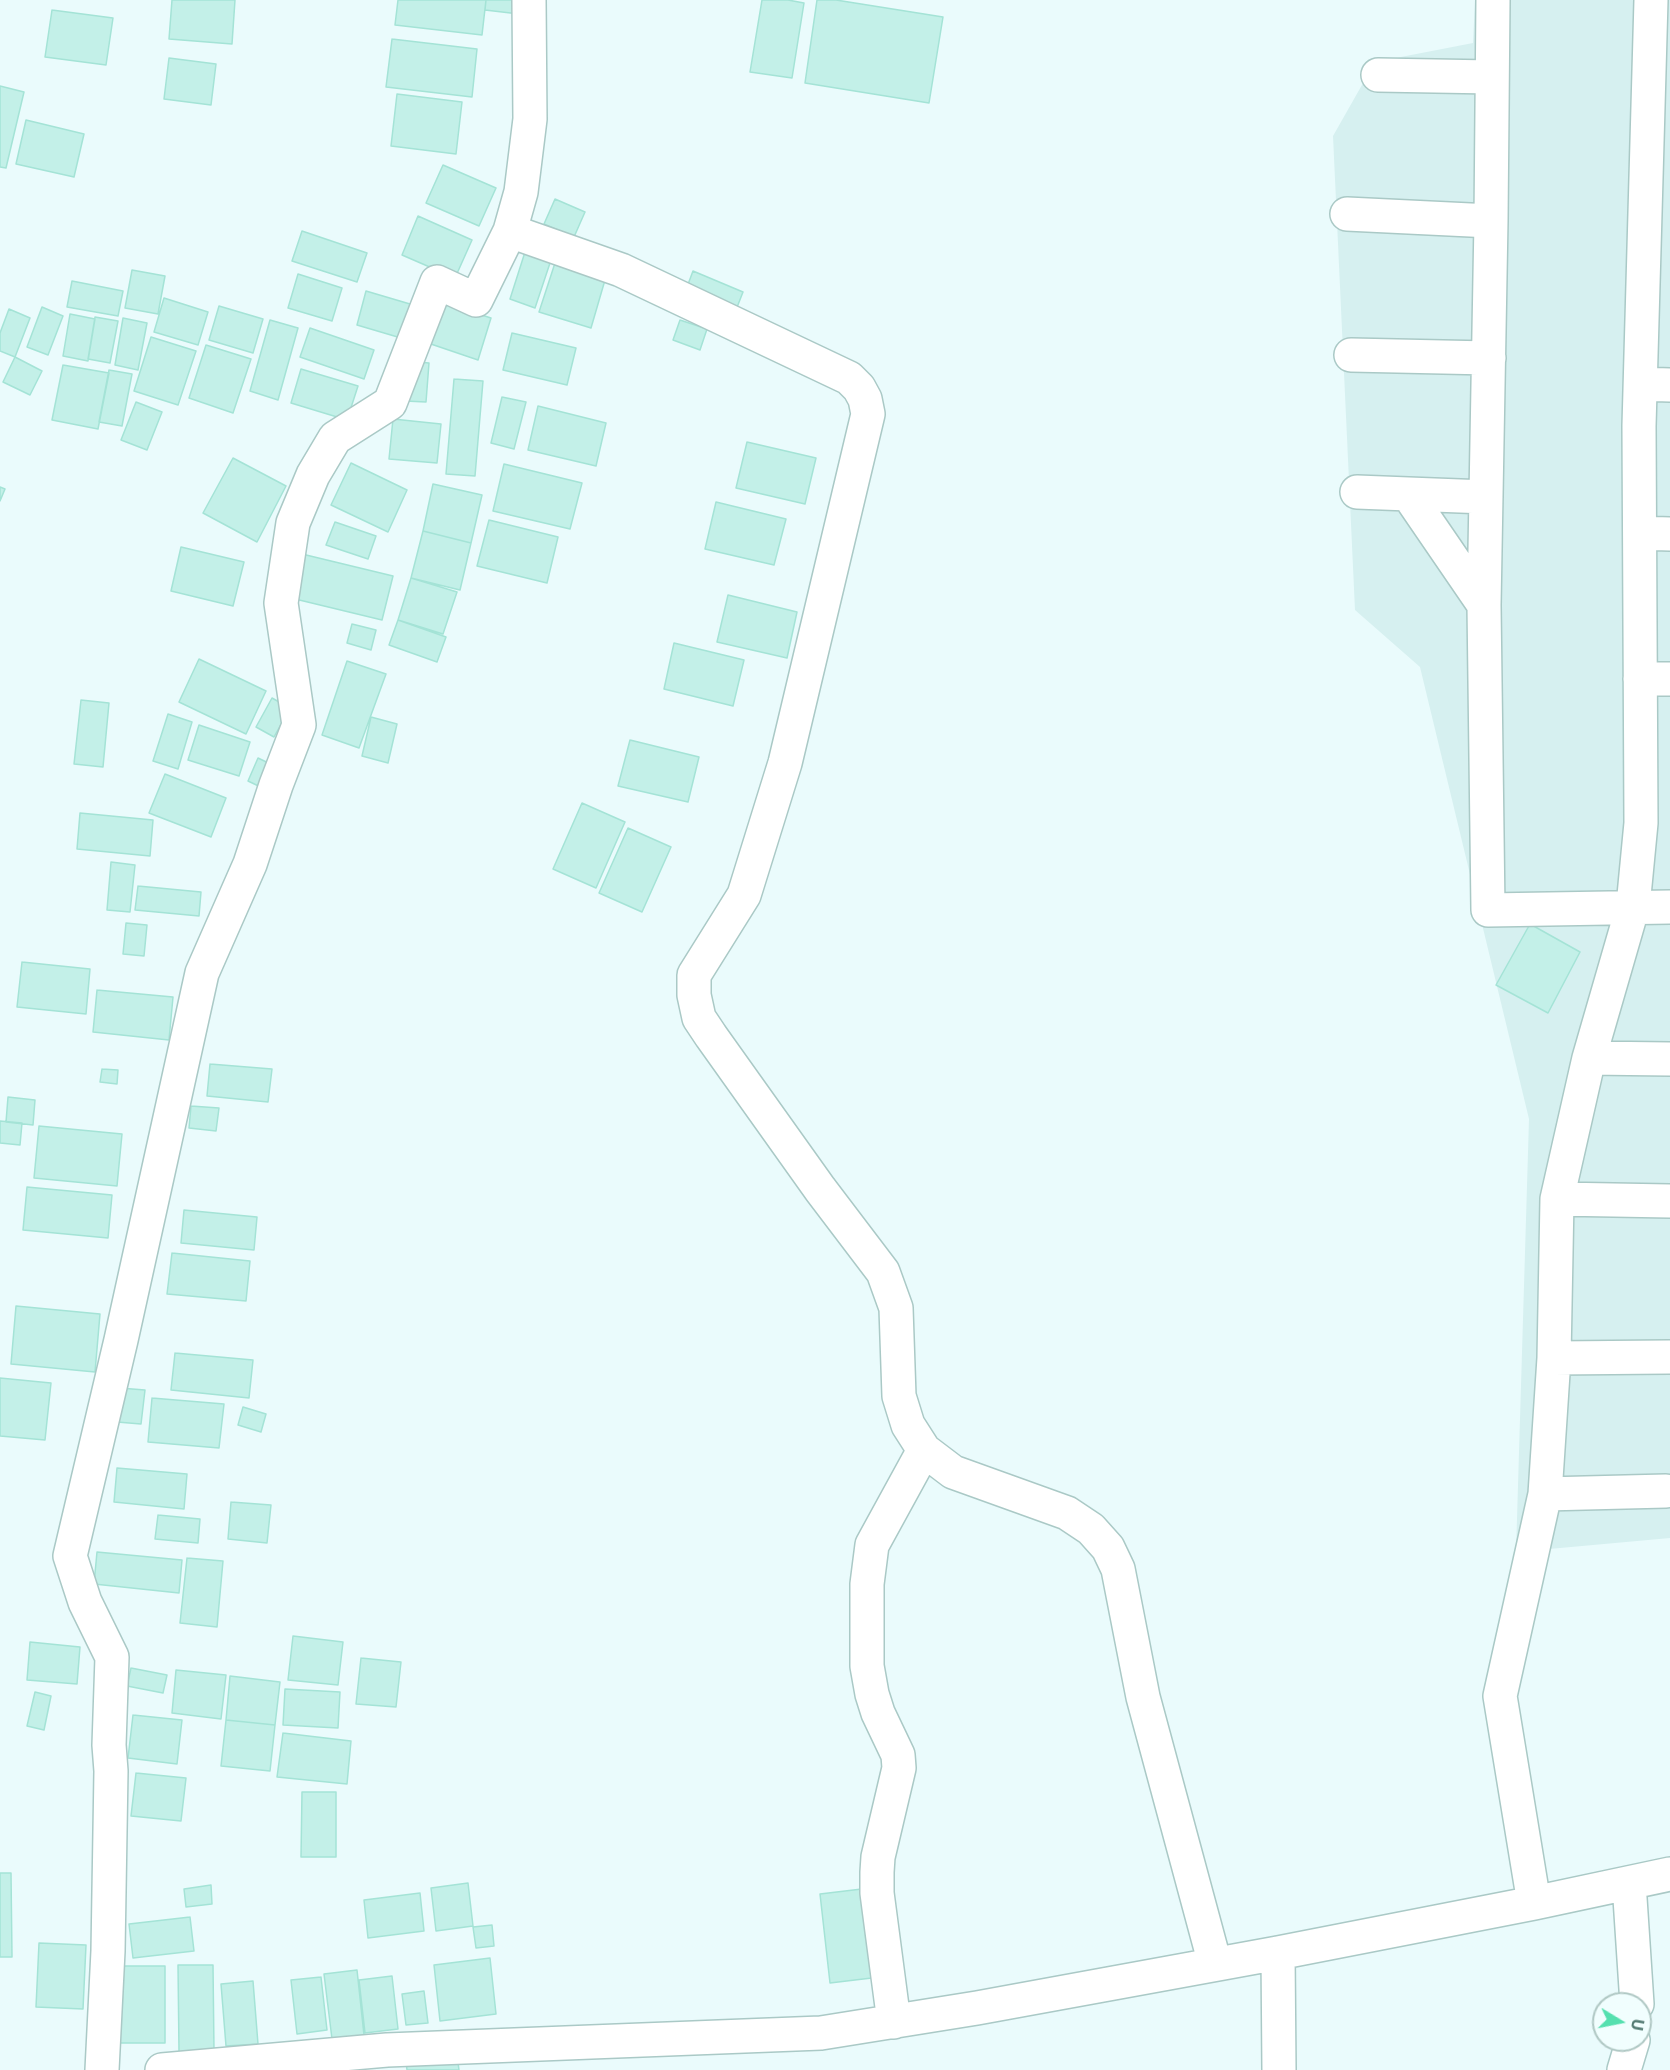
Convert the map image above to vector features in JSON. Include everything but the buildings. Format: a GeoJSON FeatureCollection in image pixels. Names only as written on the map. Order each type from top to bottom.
{"type":"FeatureCollection","features":[{"type":"Feature","properties":{"kind":"street"},"geometry":{"type":"LineString","coordinates":[[102,2070],[108,1951],[111,1771],[109,1745],[112,1657],[85,1602],[70,1556],[122,1340],[202,973],[250,864],[299,725],[281,603],[293,524],[313,475],[335,438],[390,403],[437,282],[476,300],[510,231],[521,192],[530,119],[529,0]]}},
{"type":"Feature","properties":{"kind":"street"},"geometry":{"type":"LineString","coordinates":[[1493,0],[1484,605],[1488,910],[1670,907]]}},
{"type":"Feature","properties":{"kind":"street"},"geometry":{"type":"LineString","coordinates":[[1534,1903],[1500,1696],[1545,1494],[1554,1358],[1557,1199],[1589,1058],[1633,906],[1655,679],[1655,385],[1659,104],[1651,0]]}},
{"type":"Feature","properties":{"kind":"street"},"geometry":{"type":"LineString","coordinates":[[1378,75],[1492,77]]}},
{"type":"Feature","properties":{"kind":"street"},"geometry":{"type":"LineString","coordinates":[[1347,214],[1491,221]]}},
{"type":"Feature","properties":{"kind":"street"},"geometry":{"type":"LineString","coordinates":[[510,231],[621,270],[849,378],[859,388],[865,399],[868,414],[785,763],[744,895],[694,975],[694,995],[699,1018],[820,1189],[883,1272],[896,1308],[899,1396],[908,1425],[924,1450],[953,1472],[1067,1513],[1091,1529],[1108,1548],[1118,1569],[1143,1697],[1215,1964]]}},
{"type":"Feature","properties":{"kind":"street"},"geometry":{"type":"LineString","coordinates":[[1351,355],[1489,358]]}},
{"type":"Feature","properties":{"kind":"street"},"geometry":{"type":"LineString","coordinates":[[1357,492],[1486,497]]}},
{"type":"Feature","properties":{"kind":"street"},"geometry":{"type":"LineString","coordinates":[[1408,494],[1484,605]]}},
{"type":"Feature","properties":{"kind":"street"},"geometry":{"type":"LineString","coordinates":[[1589,1058],[1670,1059]]}},
{"type":"Feature","properties":{"kind":"street"},"geometry":{"type":"LineString","coordinates":[[1557,1199],[1670,1201]]}},
{"type":"Feature","properties":{"kind":"street"},"geometry":{"type":"LineString","coordinates":[[1554,1358],[1669,1357]]}},
{"type":"Feature","properties":{"kind":"street"},"geometry":{"type":"LineString","coordinates":[[894,2022],[877,1893],[877,1872],[878,1857],[899,1768],[898,1755],[878,1713],[872,1694],[867,1666],[867,1584],[872,1545],[924,1450]]}},
{"type":"Feature","properties":{"kind":"street"},"geometry":{"type":"LineString","coordinates":[[1545,1494],[1666,1491]]}},
{"type":"Feature","properties":{"kind":"street"},"geometry":{"type":"LineString","coordinates":[[162,2070],[388,2060],[822,2033],[1278,1953],[1670,1874]]}},
{"type":"Feature","properties":{"kind":"street"},"geometry":{"type":"LineString","coordinates":[[1629,1883],[1635,1992]]}},
{"type":"Feature","properties":{"kind":"street"},"geometry":{"type":"LineString","coordinates":[[1278,1953],[1279,2070]]}},
{"type":"Feature","properties":{"kind":"street"},"geometry":{"type":"LineString","coordinates":[[1624,2070],[1629,2052]]}},
{"type":"Feature","properties":{"kind":"shaded area"},"geometry":{"type":"Polygon","coordinates":[[[1475,0],[1670,0],[1670,1538],[1516,1552],[1529,1119],[1420,667],[1355,610],[1333,136],[1375,62],[1473,43],[1475,0]]]}}]}
